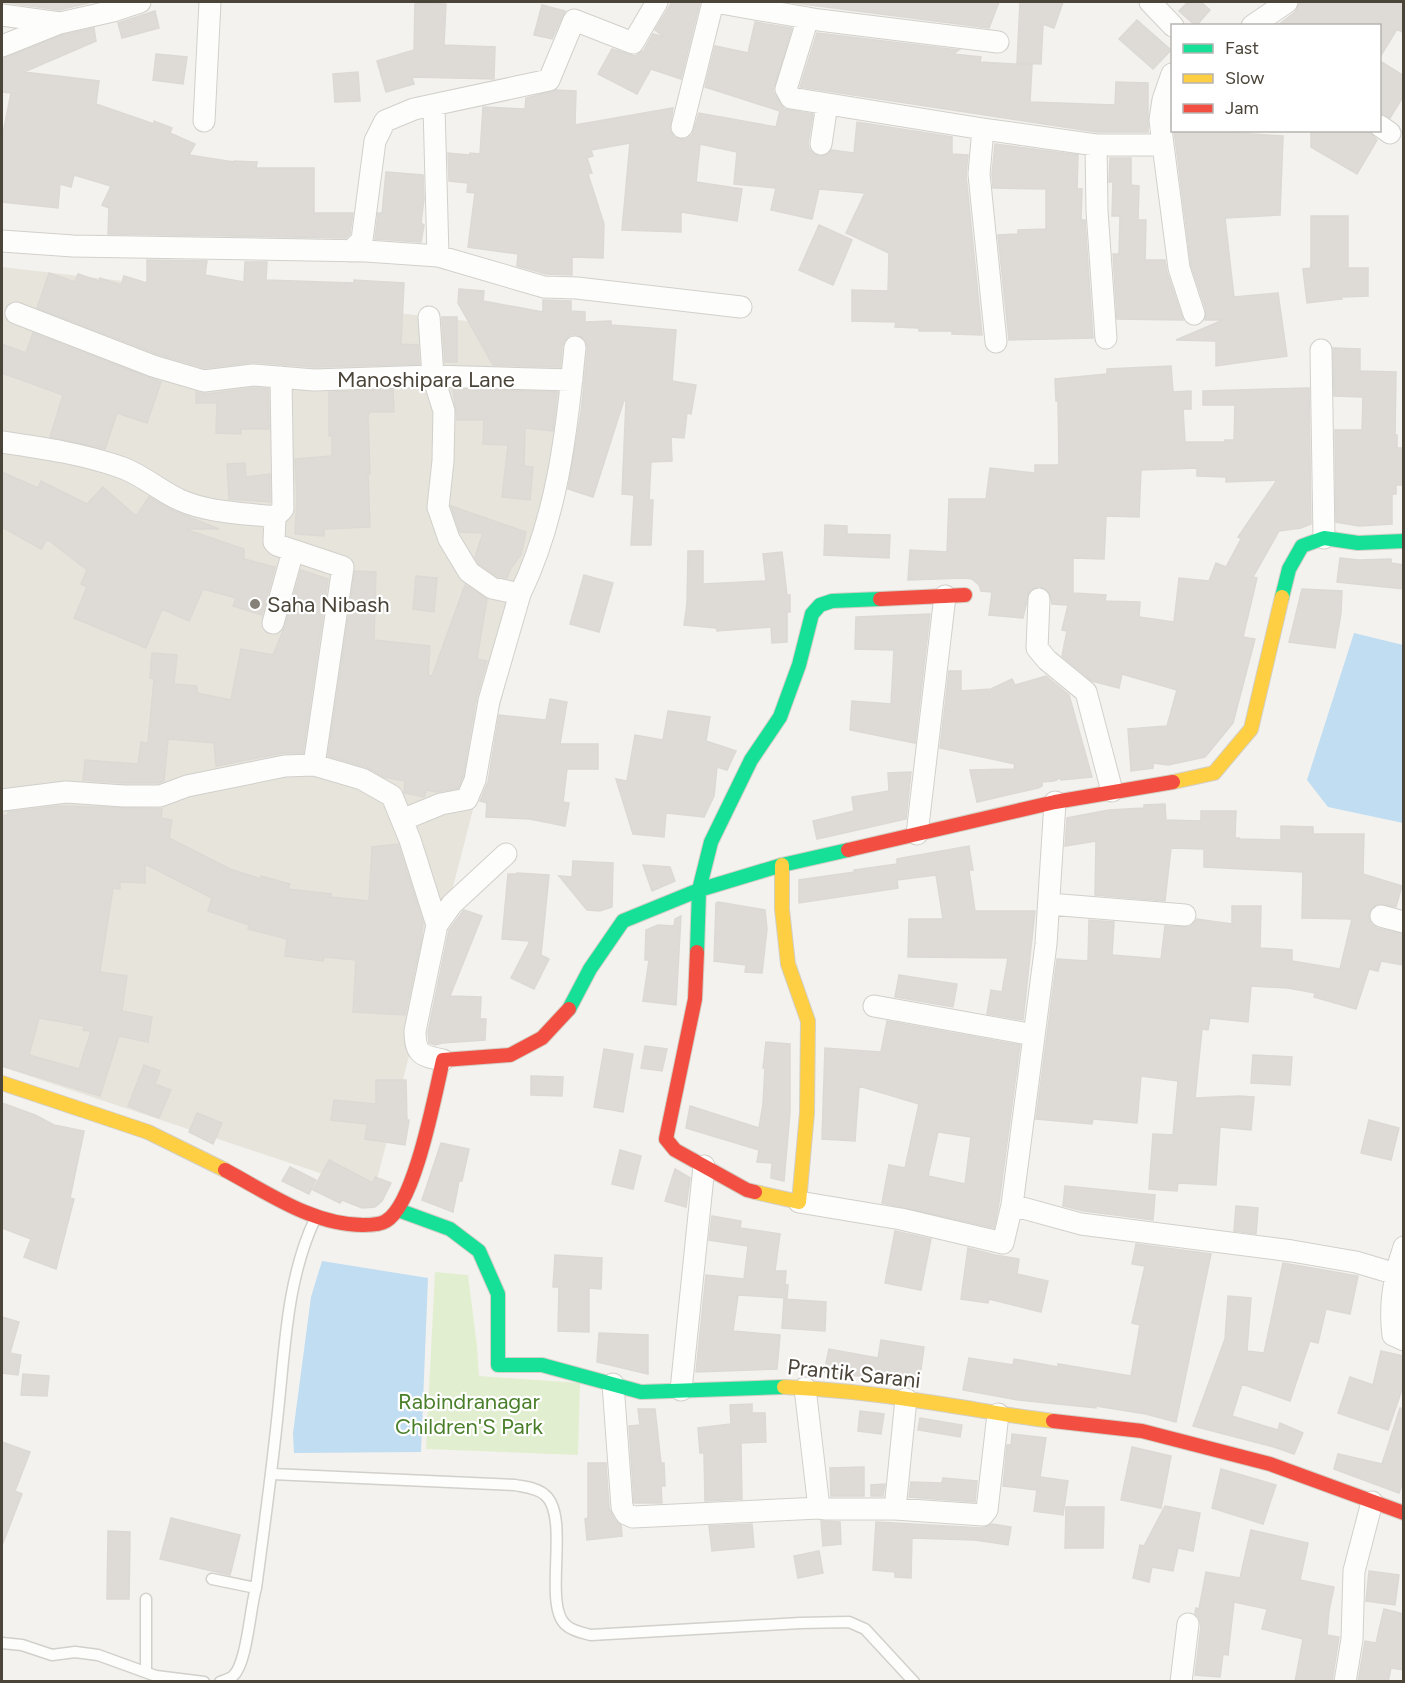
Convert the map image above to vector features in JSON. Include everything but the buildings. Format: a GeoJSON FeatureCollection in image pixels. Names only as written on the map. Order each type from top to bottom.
{"type":"FeatureCollection","features":[{"type":"Feature","properties":{"kind":"street"},"geometry":{"type":"LineString","coordinates":[[2,46],[60,23],[113,11],[140,2]]}},
{"type":"Feature","properties":{"kind":"street"},"geometry":{"type":"LineString","coordinates":[[204,122],[210,2]]}},
{"type":"Feature","properties":{"kind":"street"},"geometry":{"type":"LineString","coordinates":[[351,251],[362,240],[375,141],[385,121],[414,109],[549,80],[574,20],[633,43],[657,2]]}},
{"type":"Feature","properties":{"kind":"street"},"geometry":{"type":"LineString","coordinates":[[682,127],[714,2],[808,18],[998,42]]}},
{"type":"Feature","properties":{"kind":"street"},"geometry":{"type":"LineString","coordinates":[[1150,2],[1171,24]]}},
{"type":"Feature","properties":{"kind":"street"},"geometry":{"type":"LineString","coordinates":[[1255,24],[1287,2]]}},
{"type":"Feature","properties":{"kind":"street"},"geometry":{"type":"LineString","coordinates":[[2,15],[60,23]]}},
{"type":"Feature","properties":{"kind":"street"},"geometry":{"type":"LineString","coordinates":[[808,18],[786,89],[791,98],[1096,145],[1162,145]]}},
{"type":"Feature","properties":{"kind":"street"},"geometry":{"type":"LineString","coordinates":[[1171,79],[1162,100],[1160,120],[1162,145],[1179,268],[1194,314]]}},
{"type":"Feature","properties":{"kind":"street"},"geometry":{"type":"LineString","coordinates":[[821,144],[827,104]]}},
{"type":"Feature","properties":{"kind":"street"},"geometry":{"type":"LineString","coordinates":[[434,106],[438,256]]}},
{"type":"Feature","properties":{"kind":"street"},"geometry":{"type":"LineString","coordinates":[[983,129],[979,174],[996,342]]}},
{"type":"Feature","properties":{"kind":"street"},"geometry":{"type":"LineString","coordinates":[[1096,145],[1097,212],[1106,338]]}},
{"type":"Feature","properties":{"kind":"street"},"geometry":{"type":"LineString","coordinates":[[2,241],[73,246],[351,251],[438,256],[544,287],[741,307]]}},
{"type":"Feature","properties":{"kind":"street","name":"Manoshipara Lane"},"geometry":{"type":"LineString","coordinates":[[16,313],[183,376],[204,381],[253,375],[314,380],[433,376],[572,380]]}},
{"type":"Feature","properties":{"kind":"street"},"geometry":{"type":"LineString","coordinates":[[429,317],[433,376],[444,411],[443,461],[438,507],[448,539],[469,572],[492,588],[520,594]]}},
{"type":"Feature","properties":{"kind":"street"},"geometry":{"type":"LineString","coordinates":[[402,820],[441,804],[466,799],[475,780],[489,701],[520,594],[534,564],[549,513],[563,449],[574,347]]}},
{"type":"Feature","properties":{"kind":"street"},"geometry":{"type":"LineString","coordinates":[[1321,350],[1324,538]]}},
{"type":"Feature","properties":{"kind":"street"},"geometry":{"type":"LineString","coordinates":[[281,377],[283,509],[275,517],[274,542],[276,545],[343,567],[314,765]]}},
{"type":"Feature","properties":{"kind":"street"},"geometry":{"type":"LineString","coordinates":[[2,442],[90,458],[126,469],[180,500],[202,507],[275,517]]}},
{"type":"Feature","properties":{"kind":"street"},"geometry":{"type":"LineString","coordinates":[[506,854],[452,903],[437,925],[415,1031],[415,1044],[419,1052],[428,1057],[443,1060],[510,1055],[542,1038],[569,1009],[590,969],[623,921],[699,890],[782,865],[1055,802],[1214,773],[1251,729],[1289,569],[1302,546],[1324,538],[1358,543],[1404,541]]}},
{"type":"Feature","properties":{"kind":"street"},"geometry":{"type":"LineString","coordinates":[[273,623],[293,551]]}},
{"type":"Feature","properties":{"kind":"street"},"geometry":{"type":"LineString","coordinates":[[917,834],[955,595],[832,601],[820,605],[812,614],[799,665],[780,717],[751,760],[711,842],[699,890],[695,999],[666,1139],[675,1150],[747,1190],[799,1202],[901,1219],[1003,1243],[1012,1205],[1034,1035],[1049,904],[1055,802]]}},
{"type":"Feature","properties":{"kind":"street"},"geometry":{"type":"LineString","coordinates":[[1039,599],[1038,648],[1047,660],[1086,692],[1112,791]]}},
{"type":"Feature","properties":{"kind":"street"},"geometry":{"type":"LineString","coordinates":[[2,800],[66,792],[160,796],[187,786],[285,766],[314,765],[362,779],[392,796],[410,840],[437,925]]}},
{"type":"Feature","properties":{"kind":"street"},"geometry":{"type":"LineString","coordinates":[[782,865],[782,909],[788,964],[808,1021],[807,1113],[799,1202]]}},
{"type":"Feature","properties":{"kind":"street"},"geometry":{"type":"LineString","coordinates":[[1049,904],[1185,915]]}},
{"type":"Feature","properties":{"kind":"street"},"geometry":{"type":"LineString","coordinates":[[1382,916],[1404,922]]}},
{"type":"Feature","properties":{"kind":"street"},"geometry":{"type":"LineString","coordinates":[[874,1006],[1034,1035]]}},
{"type":"Feature","properties":{"kind":"street"},"geometry":{"type":"LineString","coordinates":[[2,1083],[149,1132],[316,1216],[352,1224],[373,1224],[386,1221],[398,1210],[422,1149],[443,1060]]}},
{"type":"Feature","properties":{"kind":"street"},"geometry":{"type":"LineString","coordinates":[[681,1390],[704,1166]]}},
{"type":"Feature","properties":{"kind":"street"},"geometry":{"type":"LineString","coordinates":[[1012,1205],[1081,1224],[1292,1251],[1356,1262],[1396,1274]]}},
{"type":"Feature","properties":{"kind":"street","name":"Prantik Sarani"},"geometry":{"type":"LineString","coordinates":[[398,1210],[450,1229],[479,1251],[498,1294],[498,1365],[542,1365],[641,1392],[772,1386],[805,1388],[906,1399],[998,1414],[1142,1431],[1270,1464],[1404,1513]]}},
{"type":"Feature","properties":{"kind":"street"},"geometry":{"type":"LineString","coordinates":[[1404,1247],[1396,1274],[1390,1314],[1393,1335],[1404,1340]]}},
{"type":"Feature","properties":{"kind":"street"},"geometry":{"type":"LineString","coordinates":[[613,1384],[622,1506],[626,1514],[633,1516],[819,1508],[895,1509],[983,1515],[987,1510],[998,1414]]}},
{"type":"Feature","properties":{"kind":"street"},"geometry":{"type":"LineString","coordinates":[[805,1388],[819,1508]]}},
{"type":"Feature","properties":{"kind":"street"},"geometry":{"type":"LineString","coordinates":[[895,1509],[906,1399]]}},
{"type":"Feature","properties":{"kind":"street"},"geometry":{"type":"LineString","coordinates":[[1345,1682],[1352,1639],[1354,1571],[1372,1502]]}},
{"type":"Feature","properties":{"kind":"street"},"geometry":{"type":"LineString","coordinates":[[1181,1682],[1188,1624]]}},
{"type":"Feature","properties":{"kind":"lane"},"geometry":{"type":"LineString","coordinates":[[220,1682],[233,1677],[242,1663],[251,1604],[256,1588],[272,1474],[292,1290],[316,1216]]}},
{"type":"Feature","properties":{"kind":"lane"},"geometry":{"type":"LineString","coordinates":[[272,1474],[515,1485],[531,1488],[545,1495],[552,1504],[556,1523],[558,1606],[564,1624],[574,1630],[591,1635],[849,1622],[865,1629],[914,1682]]}},
{"type":"Feature","properties":{"kind":"lane"},"geometry":{"type":"LineString","coordinates":[[212,1579],[256,1588]]}},
{"type":"Feature","properties":{"kind":"lane"},"geometry":{"type":"LineString","coordinates":[[146,1599],[146,1672]]}},
{"type":"Feature","properties":{"kind":"lane"},"geometry":{"type":"LineString","coordinates":[[2,1643],[22,1645],[52,1655],[75,1652],[98,1655],[156,1676],[204,1682]]}},
{"type":"Feature","properties":{"kind":"shaded area"},"geometry":{"type":"Polygon","coordinates":[[[2,267],[596,336],[374,1191],[2,1067],[2,267]]]}},
{"type":"Feature","properties":{"kind":"green space","name":"Rabindranagar Children'S Park"},"geometry":{"type":"Polygon","coordinates":[[[435,1272],[468,1275],[479,1376],[580,1383],[578,1455],[426,1449],[435,1272]]]}},
{"type":"Feature","properties":{"kind":"water"},"geometry":{"type":"Polygon","coordinates":[[[1354,633],[1403,645],[1403,823],[1328,807],[1307,780],[1354,633]]]}},
{"type":"Feature","properties":{"kind":"water"},"geometry":{"type":"Polygon","coordinates":[[[322,1261],[428,1278],[421,1452],[294,1453],[293,1433],[311,1297],[322,1261]]]}},
{"type":"Feature","properties":{"kind":"traffic: fast"},"geometry":{"type":"LineString","coordinates":[[1282,597],[1289,569],[1302,546],[1324,538],[1358,543],[1404,541]]}},
{"type":"Feature","properties":{"kind":"traffic: fast"},"geometry":{"type":"LineString","coordinates":[[697,952],[699,890],[711,842],[751,760],[780,717],[799,665],[812,614],[820,605],[832,601],[880,599]]}},
{"type":"Feature","properties":{"kind":"traffic: fast"},"geometry":{"type":"LineString","coordinates":[[569,1009],[590,969],[623,921],[699,890],[782,865],[848,850]]}},
{"type":"Feature","properties":{"kind":"traffic: fast"},"geometry":{"type":"LineString","coordinates":[[398,1210],[450,1229],[479,1251],[498,1294],[498,1365],[542,1365],[641,1392],[784,1387]]}},
{"type":"Feature","properties":{"kind":"traffic: slow"},"geometry":{"type":"LineString","coordinates":[[1173,782],[1214,773],[1251,729],[1282,597]]}},
{"type":"Feature","properties":{"kind":"traffic: slow"},"geometry":{"type":"LineString","coordinates":[[755,1192],[799,1202],[807,1113],[808,1021],[788,964],[782,909],[782,865]]}},
{"type":"Feature","properties":{"kind":"traffic: slow"},"geometry":{"type":"LineString","coordinates":[[2,1083],[148,1132],[225,1170]]}},
{"type":"Feature","properties":{"kind":"traffic: slow"},"geometry":{"type":"LineString","coordinates":[[784,1387],[887,1396],[1053,1421]]}},
{"type":"Feature","properties":{"kind":"traffic: jam"},"geometry":{"type":"LineString","coordinates":[[880,599],[965,595]]}},
{"type":"Feature","properties":{"kind":"traffic: jam"},"geometry":{"type":"LineString","coordinates":[[848,850],[1055,802],[1173,782]]}},
{"type":"Feature","properties":{"kind":"traffic: jam"},"geometry":{"type":"LineString","coordinates":[[697,952],[695,999],[666,1139],[675,1150],[747,1190],[755,1192]]}},
{"type":"Feature","properties":{"kind":"traffic: jam"},"geometry":{"type":"LineString","coordinates":[[225,1170],[274,1198],[326,1220],[363,1225],[384,1222],[396,1211],[415,1172],[443,1060],[510,1055],[542,1038],[569,1009]]}},
{"type":"Feature","properties":{"kind":"traffic: jam"},"geometry":{"type":"LineString","coordinates":[[1053,1421],[1142,1431],[1270,1464],[1404,1513]]}},
{"type":"Feature","properties":{"kind":"place","name":"Saha Nibash"},"geometry":{"type":"Point","coordinates":[255,604]}}]}
